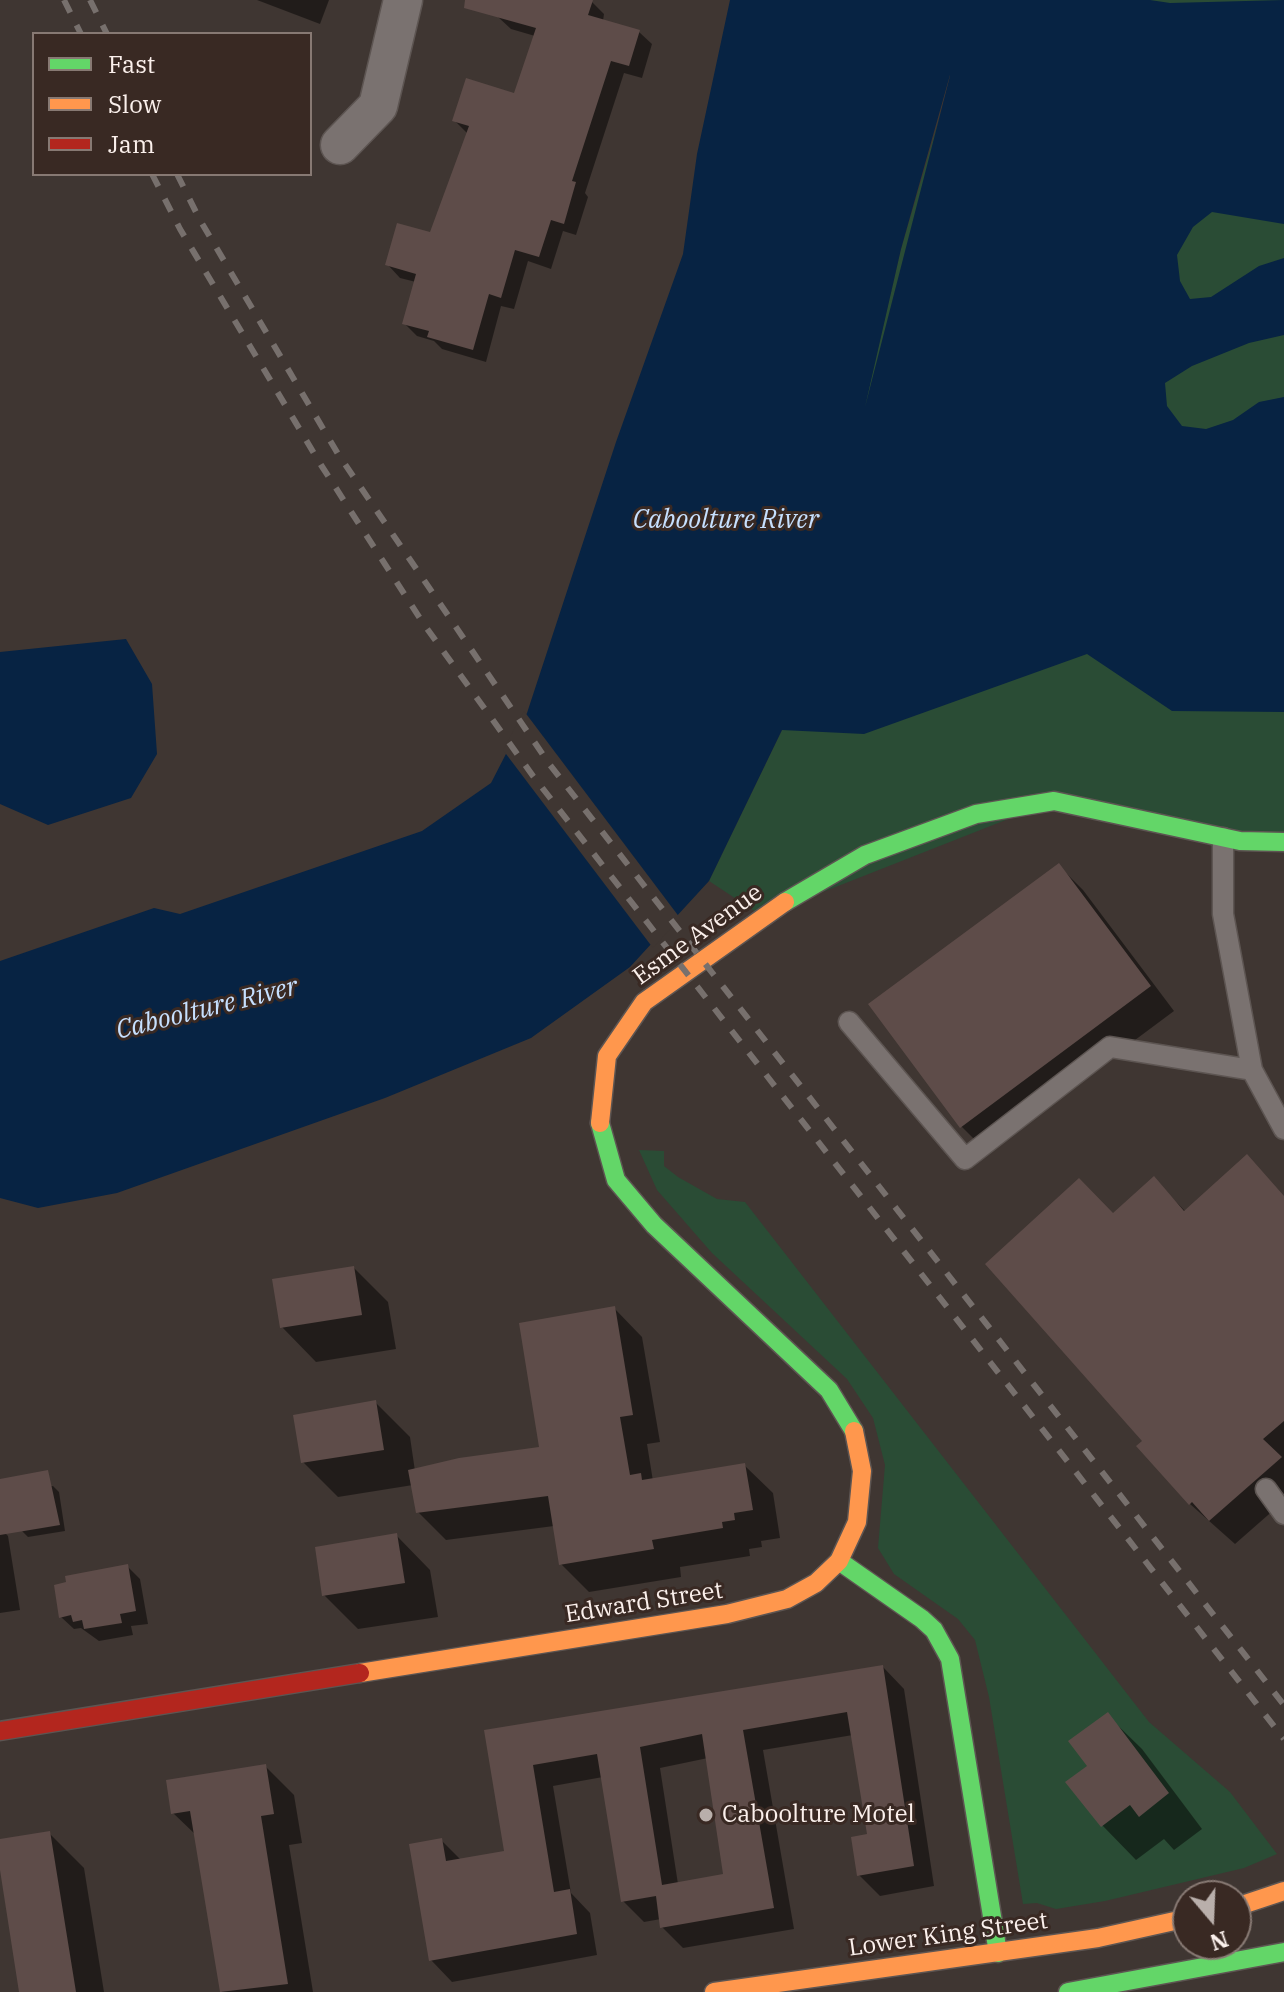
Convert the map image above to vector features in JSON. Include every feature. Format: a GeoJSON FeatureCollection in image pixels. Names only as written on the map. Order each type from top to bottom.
{"type":"FeatureCollection","features":[{"type":"Feature","properties":{"kind":"street"},"geometry":{"type":"LineString","coordinates":[[340,145],[378,106],[403,0]]}},
{"type":"Feature","properties":{"kind":"street","name":"Esme Avenue"},"geometry":{"type":"LineString","coordinates":[[839,1561],[857,1522],[861,1496],[860,1453],[846,1412],[829,1390],[654,1225],[616,1180],[600,1124],[607,1056],[644,1002],[762,916],[865,855],[976,814],[1054,801],[1223,838],[1284,842]]}},
{"type":"Feature","properties":{"kind":"street"},"geometry":{"type":"LineString","coordinates":[[839,1561],[922,1619],[934,1630],[950,1659],[998,1953]]}},
{"type":"Feature","properties":{"kind":"street","name":"Edward Street"},"geometry":{"type":"LineString","coordinates":[[0,1731],[751,1610],[787,1599],[816,1583],[839,1561]]}},
{"type":"Feature","properties":{"kind":"street"},"geometry":{"type":"LineString","coordinates":[[1252,1902],[1284,1891]]}},
{"type":"Feature","properties":{"kind":"street","name":"Lower King Street"},"geometry":{"type":"LineString","coordinates":[[714,1992],[998,1953],[1172,1921]]}},
{"type":"Feature","properties":{"kind":"street"},"geometry":{"type":"LineString","coordinates":[[1068,1992],[1284,1952]]}},
{"type":"Feature","properties":{"kind":"lane"},"geometry":{"type":"LineString","coordinates":[[1223,838],[1223,914],[1252,1070],[1284,1129]]}},
{"type":"Feature","properties":{"kind":"lane"},"geometry":{"type":"LineString","coordinates":[[849,1022],[965,1159],[1110,1047],[1252,1070]]}},
{"type":"Feature","properties":{"kind":"lane"},"geometry":{"type":"LineString","coordinates":[[1266,1489],[1284,1514]]}},
{"type":"Feature","properties":{"kind":"green space"},"geometry":{"type":"Polygon","coordinates":[[[974,0],[1284,0],[1284,842],[1054,801],[762,916],[709,881],[782,730],[853,455],[901,249],[974,0]]]}},
{"type":"Feature","properties":{"kind":"green space"},"geometry":{"type":"Polygon","coordinates":[[[639,1150],[664,1151],[664,1166],[678,1177],[717,1199],[745,1202],[1149,1722],[1230,1792],[1277,1854],[1244,1868],[1193,1880],[1172,1880],[1172,1885],[1105,1901],[1056,1909],[1037,1903],[1023,1904],[989,1697],[975,1640],[958,1619],[894,1574],[878,1548],[885,1465],[873,1418],[847,1379],[712,1253],[657,1190],[639,1150]]]}},
{"type":"Feature","properties":{"kind":"water","name":"Caboolture River"},"geometry":{"type":"Polygon","coordinates":[[[730,0],[1150,0],[1170,3],[1284,0],[1284,224],[1212,212],[1193,227],[1177,255],[1180,281],[1190,299],[1211,297],[1259,266],[1284,258],[1284,335],[1249,343],[1192,366],[1165,383],[1167,406],[1182,426],[1206,429],[1233,420],[1259,402],[1284,397],[1284,712],[1172,711],[1087,654],[864,734],[782,730],[709,881],[630,967],[531,1038],[385,1098],[117,1193],[38,1208],[0,1198],[0,961],[154,908],[180,914],[422,831],[491,783],[527,713],[616,442],[683,254],[697,154],[730,0]],[[950,75],[901,249],[865,407],[950,75]]]}},
{"type":"Feature","properties":{"kind":"water"},"geometry":{"type":"Polygon","coordinates":[[[126,639],[152,684],[157,754],[131,798],[48,825],[0,804],[0,652],[126,639]]]}},
{"type":"Feature","properties":{"kind":"pier"},"geometry":{"type":"Polygon","coordinates":[[[524,711],[680,918],[653,948],[503,750],[524,711]]]}},
{"type":"Feature","properties":{"kind":"building"},"geometry":{"type":"Polygon","coordinates":[[[465,0],[593,0],[588,15],[640,30],[629,66],[611,61],[572,181],[576,182],[564,224],[551,220],[539,257],[515,250],[501,298],[489,294],[473,350],[427,337],[429,331],[402,324],[416,274],[385,265],[397,223],[430,232],[469,126],[452,121],[466,78],[514,93],[536,28],[464,8],[465,0]]]}},
{"type":"Feature","properties":{"kind":"building"},"geometry":{"type":"Polygon","coordinates":[[[1059,863],[1151,986],[960,1128],[868,1004],[1059,863]]]}},
{"type":"Feature","properties":{"kind":"building"},"geometry":{"type":"Polygon","coordinates":[[[1247,1154],[1284,1196],[1284,1421],[1263,1439],[1282,1457],[1209,1521],[1192,1502],[1189,1505],[1136,1446],[1142,1441],[985,1264],[1079,1178],[1113,1213],[1154,1176],[1184,1211],[1247,1154]]]}},
{"type":"Feature","properties":{"kind":"building"},"geometry":{"type":"Polygon","coordinates":[[[354,1266],[362,1315],[280,1328],[272,1279],[354,1266]]]}},
{"type":"Feature","properties":{"kind":"building"},"geometry":{"type":"Polygon","coordinates":[[[615,1306],[633,1415],[620,1417],[630,1475],[641,1473],[642,1480],[745,1463],[753,1510],[734,1513],[735,1520],[722,1522],[723,1528],[652,1540],[654,1549],[559,1565],[548,1496],[416,1513],[408,1470],[459,1458],[539,1447],[519,1323],[615,1306]]]}},
{"type":"Feature","properties":{"kind":"building"},"geometry":{"type":"Polygon","coordinates":[[[376,1400],[384,1450],[301,1463],[293,1415],[376,1400]]]}},
{"type":"Feature","properties":{"kind":"building"},"geometry":{"type":"Polygon","coordinates":[[[48,1470],[60,1525],[0,1535],[0,1479],[48,1470]]]}},
{"type":"Feature","properties":{"kind":"building"},"geometry":{"type":"Polygon","coordinates":[[[397,1533],[405,1583],[322,1596],[315,1547],[397,1533]]]}},
{"type":"Feature","properties":{"kind":"building"},"geometry":{"type":"Polygon","coordinates":[[[128,1564],[136,1611],[120,1614],[122,1623],[84,1629],[82,1620],[73,1622],[71,1615],[59,1618],[54,1585],[66,1582],[65,1576],[128,1564]]]}},
{"type":"Feature","properties":{"kind":"building"},"geometry":{"type":"Polygon","coordinates":[[[883,1665],[914,1866],[857,1876],[851,1837],[867,1834],[847,1712],[743,1730],[774,1908],[660,1928],[656,1896],[621,1902],[597,1754],[533,1765],[554,1892],[570,1889],[577,1934],[429,1961],[409,1844],[442,1838],[446,1861],[504,1851],[484,1730],[883,1665]],[[702,1734],[640,1747],[662,1885],[723,1874],[702,1734]]]}},
{"type":"Feature","properties":{"kind":"building"},"geometry":{"type":"Polygon","coordinates":[[[1108,1712],[1169,1793],[1139,1817],[1130,1805],[1101,1827],[1065,1782],[1087,1766],[1068,1741],[1108,1712]]]}},
{"type":"Feature","properties":{"kind":"building"},"geometry":{"type":"Polygon","coordinates":[[[266,1764],[274,1814],[261,1816],[288,1984],[220,1992],[190,1811],[171,1814],[166,1780],[266,1764]]]}},
{"type":"Feature","properties":{"kind":"building"},"geometry":{"type":"Polygon","coordinates":[[[50,1831],[76,1992],[19,1992],[0,1870],[0,1839],[50,1831]]]}},
{"type":"Feature","properties":{"kind":"railway"},"geometry":{"type":"LineString","coordinates":[[64,0],[80,32]]}},
{"type":"Feature","properties":{"kind":"railway"},"geometry":{"type":"LineString","coordinates":[[90,0],[106,32]]}},
{"type":"Feature","properties":{"kind":"railway"},"geometry":{"type":"LineString","coordinates":[[153,176],[180,229],[321,465],[423,623],[533,776],[1284,1739]]}},
{"type":"Feature","properties":{"kind":"railway"},"geometry":{"type":"LineString","coordinates":[[178,176],[200,220],[338,454],[550,765],[1284,1705]]}},
{"type":"Feature","properties":{"kind":"traffic: fast"},"geometry":{"type":"LineString","coordinates":[[785,902],[865,855],[976,814],[1054,801],[1240,841],[1284,842]]}},
{"type":"Feature","properties":{"kind":"traffic: fast"},"geometry":{"type":"LineString","coordinates":[[600,1123],[616,1180],[654,1225],[829,1390],[854,1431]]}},
{"type":"Feature","properties":{"kind":"traffic: fast"},"geometry":{"type":"LineString","coordinates":[[839,1561],[922,1619],[934,1630],[950,1659],[998,1953]]}},
{"type":"Feature","properties":{"kind":"traffic: fast"},"geometry":{"type":"LineString","coordinates":[[1068,1992],[1284,1952]]}},
{"type":"Feature","properties":{"kind":"traffic: slow"},"geometry":{"type":"LineString","coordinates":[[600,1123],[607,1056],[644,1002],[785,902]]}},
{"type":"Feature","properties":{"kind":"traffic: slow"},"geometry":{"type":"LineString","coordinates":[[360,1673],[727,1614],[787,1599],[816,1583],[839,1561],[857,1522],[862,1471],[854,1431]]}},
{"type":"Feature","properties":{"kind":"traffic: slow"},"geometry":{"type":"LineString","coordinates":[[1252,1902],[1284,1891]]}},
{"type":"Feature","properties":{"kind":"traffic: slow"},"geometry":{"type":"LineString","coordinates":[[714,1992],[1098,1938],[1172,1922]]}},
{"type":"Feature","properties":{"kind":"traffic: jam"},"geometry":{"type":"LineString","coordinates":[[0,1731],[360,1673]]}},
{"type":"Feature","properties":{"kind":"place","name":"Caboolture Motel"},"geometry":{"type":"Point","coordinates":[706,1815]}}]}
